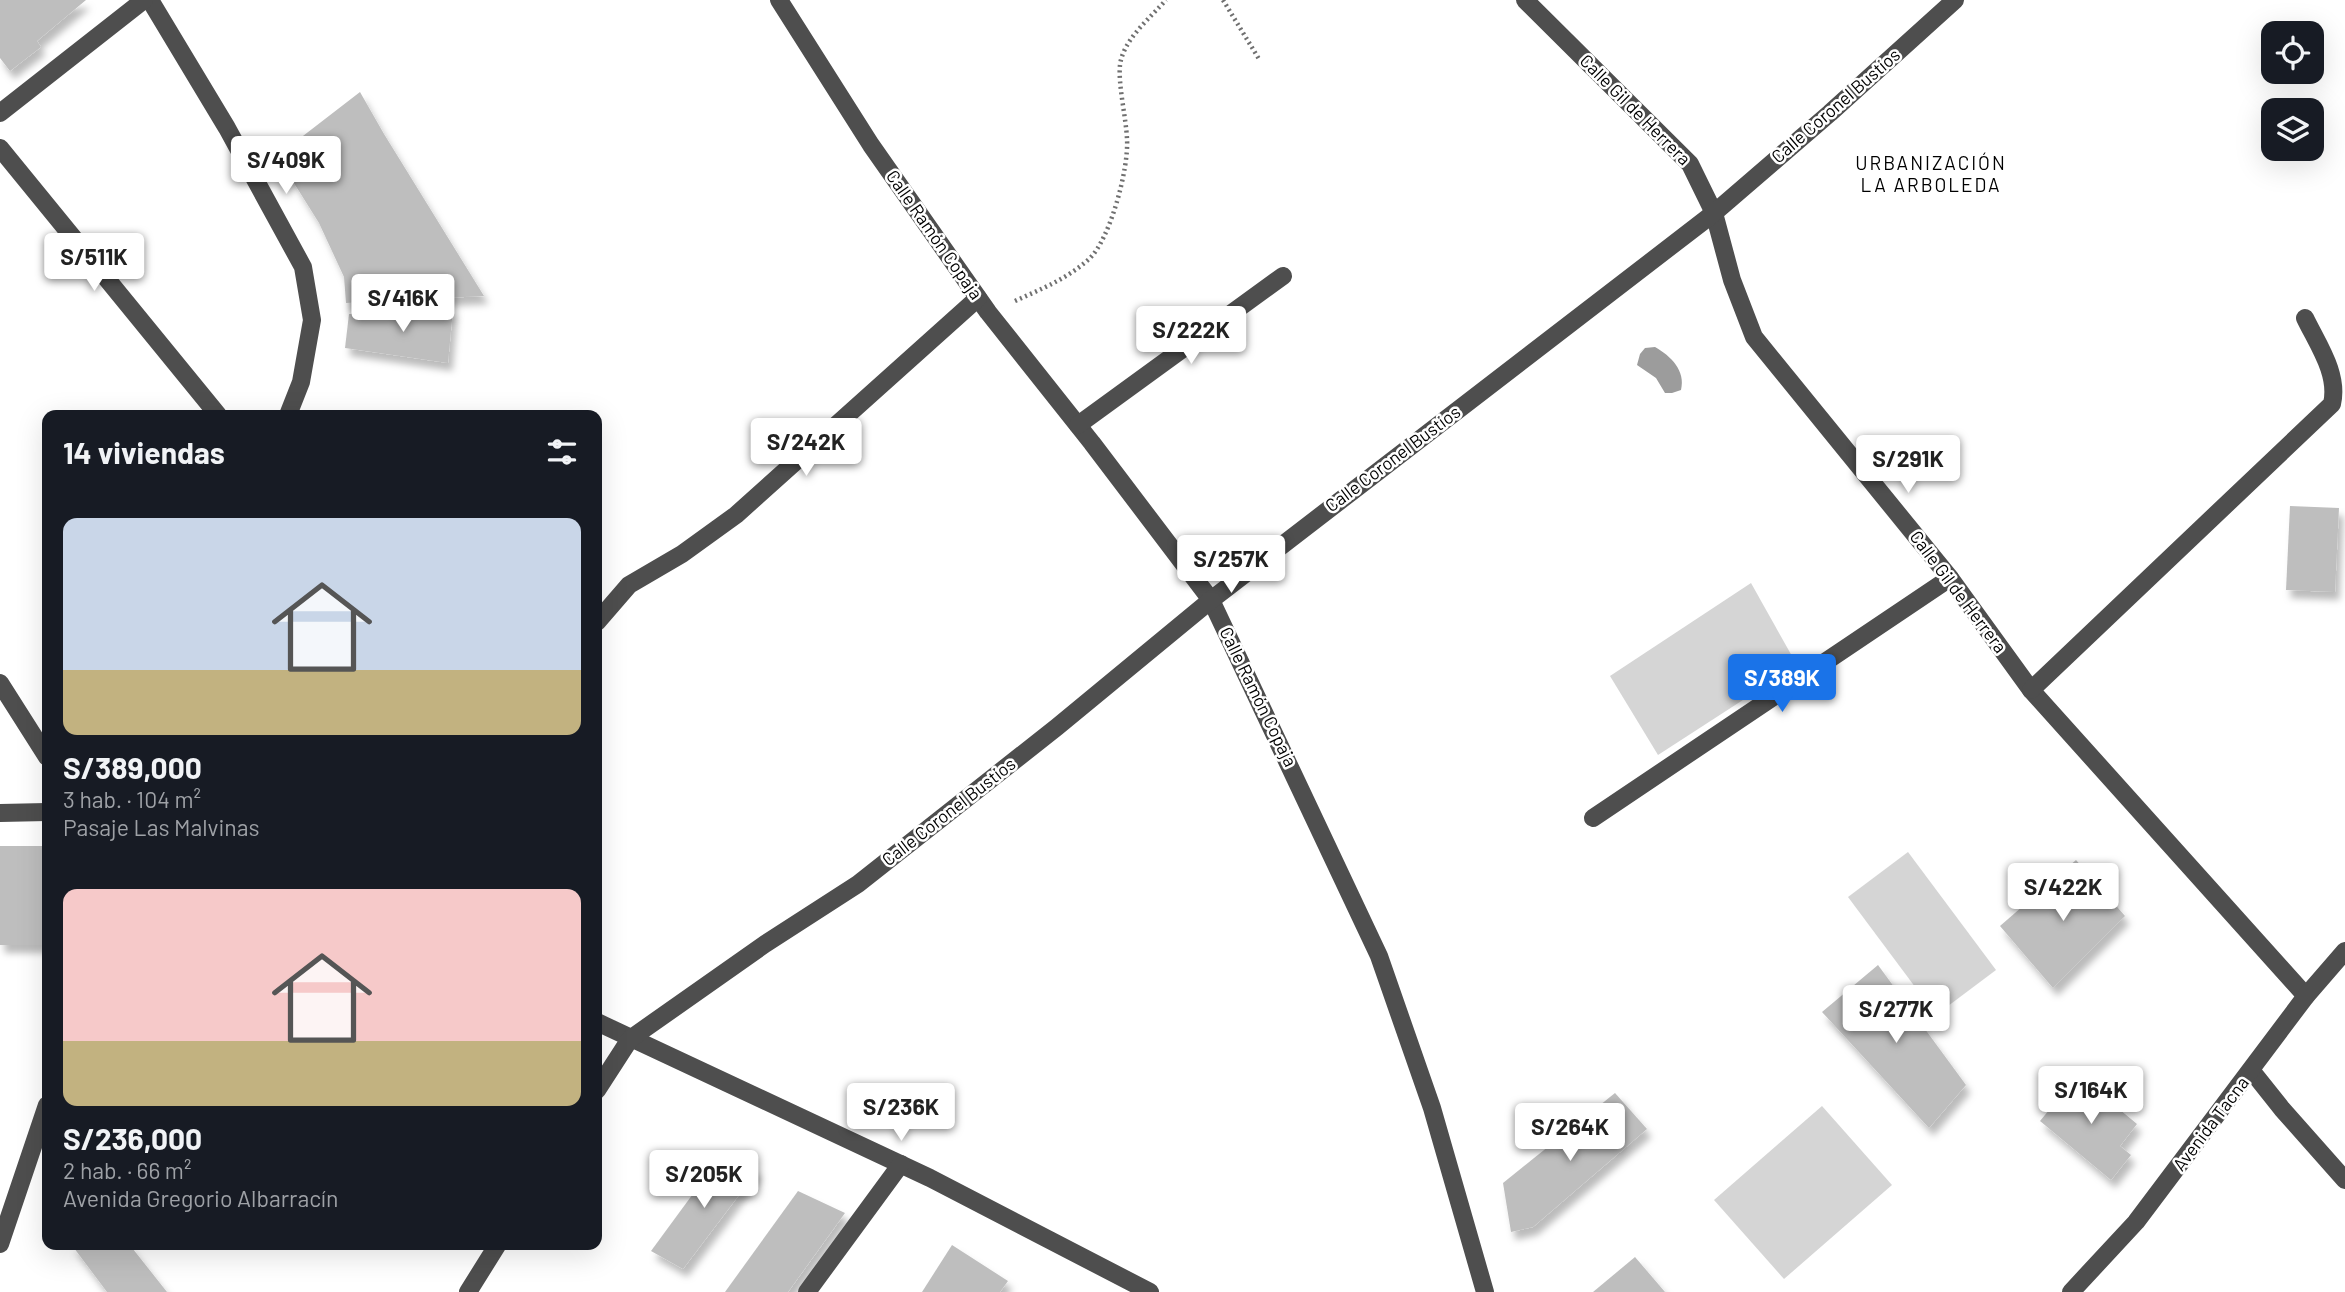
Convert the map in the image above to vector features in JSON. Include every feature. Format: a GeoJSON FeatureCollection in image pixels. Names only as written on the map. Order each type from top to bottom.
{"type":"FeatureCollection","features":[{"type":"Feature","properties":{"kind":"street"},"geometry":{"type":"LineString","coordinates":[[0,113],[144,0]]}},
{"type":"Feature","properties":{"kind":"street"},"geometry":{"type":"LineString","coordinates":[[150,0],[227,128],[303,267],[312,320],[301,382],[290,410]]}},
{"type":"Feature","properties":{"kind":"street","name":"Calle Ramón Copaja"},"geometry":{"type":"LineString","coordinates":[[779,0],[871,145],[983,305],[1211,600],[1379,956],[1432,1108],[1485,1292]]}},
{"type":"Feature","properties":{"kind":"street","name":"Calle Gil de Herrera"},"geometry":{"type":"LineString","coordinates":[[1525,0],[1690,164],[1714,212],[1732,280],[1754,337],[1950,578],[2031,691],[2306,996]]}},
{"type":"Feature","properties":{"kind":"street","name":"Calle Coronel Bustíos"},"geometry":{"type":"LineString","coordinates":[[602,1082],[630,1039],[765,944],[858,884],[1057,727],[1211,600],[1714,212],[1830,113],[1955,0]]}},
{"type":"Feature","properties":{"kind":"street"},"geometry":{"type":"LineString","coordinates":[[0,148],[214,410]]}},
{"type":"Feature","properties":{"kind":"street"},"geometry":{"type":"LineString","coordinates":[[1078,425],[1283,276]]}},
{"type":"Feature","properties":{"kind":"street"},"geometry":{"type":"LineString","coordinates":[[602,616],[629,585],[682,554],[736,515],[983,305]]}},
{"type":"Feature","properties":{"kind":"street"},"geometry":{"type":"LineString","coordinates":[[2031,691],[2332,404],[2335,390],[2331,373],[2305,318]]}},
{"type":"Feature","properties":{"kind":"street"},"geometry":{"type":"LineString","coordinates":[[1593,818],[1950,578]]}},
{"type":"Feature","properties":{"kind":"street"},"geometry":{"type":"LineString","coordinates":[[0,683],[42,749]]}},
{"type":"Feature","properties":{"kind":"street"},"geometry":{"type":"LineString","coordinates":[[0,813],[42,812]]}},
{"type":"Feature","properties":{"kind":"street","name":"Avenida Tacna"},"geometry":{"type":"LineString","coordinates":[[2071,1292],[2136,1222],[2306,996],[2345,951]]}},
{"type":"Feature","properties":{"kind":"street"},"geometry":{"type":"LineString","coordinates":[[602,1025],[901,1164],[1150,1292]]}},
{"type":"Feature","properties":{"kind":"street"},"geometry":{"type":"LineString","coordinates":[[2251,1070],[2345,1180]]}},
{"type":"Feature","properties":{"kind":"street"},"geometry":{"type":"LineString","coordinates":[[0,1244],[42,1120]]}},
{"type":"Feature","properties":{"kind":"street"},"geometry":{"type":"LineString","coordinates":[[807,1292],[901,1164]]}},
{"type":"Feature","properties":{"kind":"street"},"geometry":{"type":"LineString","coordinates":[[468,1292],[494,1250]]}},
{"type":"Feature","properties":{"kind":"path"},"geometry":{"type":"LineString","coordinates":[[983,305],[1059,281],[1091,257],[1108,226],[1121,191],[1128,142],[1120,65],[1126,48],[1166,0]]}},
{"type":"Feature","properties":{"kind":"path"},"geometry":{"type":"LineString","coordinates":[[1223,0],[1259,59]]}},
{"type":"Feature","properties":{"kind":"shaded area"},"geometry":{"type":"Polygon","coordinates":[[[1655,347],[1676,365],[1681,377],[1681,390],[1665,393],[1656,378],[1637,365],[1645,348],[1655,347]]]}},
{"type":"Feature","properties":{"kind":"shaded area"},"geometry":{"type":"Polygon","coordinates":[[[1751,583],[1797,665],[1658,755],[1610,676],[1751,583]]]}},
{"type":"Feature","properties":{"kind":"shaded area"},"geometry":{"type":"Polygon","coordinates":[[[1908,852],[1996,970],[1936,1015],[1848,897],[1908,852]]]}},
{"type":"Feature","properties":{"kind":"shaded area"},"geometry":{"type":"Polygon","coordinates":[[[1822,1106],[1892,1185],[1784,1279],[1714,1200],[1822,1106]]]}},
{"type":"Feature","properties":{"kind":"building"},"geometry":{"type":"Polygon","coordinates":[[[0,0],[86,0],[37,41],[41,47],[10,71],[0,58],[0,0]]]}},
{"type":"Feature","properties":{"kind":"building"},"geometry":{"type":"Polygon","coordinates":[[[360,92],[484,296],[346,303],[344,277],[319,223],[277,156],[360,92]]]}},
{"type":"Feature","properties":{"kind":"building"},"geometry":{"type":"Polygon","coordinates":[[[453,309],[448,363],[345,348],[349,314],[453,309]]]}},
{"type":"Feature","properties":{"kind":"building"},"geometry":{"type":"Polygon","coordinates":[[[2290,506],[2339,508],[2335,592],[2286,590],[2290,506]]]}},
{"type":"Feature","properties":{"kind":"building"},"geometry":{"type":"Polygon","coordinates":[[[0,846],[42,846],[42,945],[0,945],[0,846]]]}},
{"type":"Feature","properties":{"kind":"building"},"geometry":{"type":"Polygon","coordinates":[[[2076,860],[2125,916],[2053,988],[2000,926],[2076,860]]]}},
{"type":"Feature","properties":{"kind":"building"},"geometry":{"type":"Polygon","coordinates":[[[1878,965],[1966,1085],[1929,1128],[1822,1012],[1878,965]]]}},
{"type":"Feature","properties":{"kind":"building"},"geometry":{"type":"Polygon","coordinates":[[[2078,1075],[2137,1124],[2120,1146],[2131,1155],[2111,1180],[2040,1121],[2078,1075]]]}},
{"type":"Feature","properties":{"kind":"building"},"geometry":{"type":"Polygon","coordinates":[[[1615,1093],[1647,1129],[1533,1227],[1511,1232],[1503,1183],[1615,1093]]]}},
{"type":"Feature","properties":{"kind":"building"},"geometry":{"type":"Polygon","coordinates":[[[723,1153],[758,1170],[683,1269],[651,1251],[723,1153]]]}},
{"type":"Feature","properties":{"kind":"building"},"geometry":{"type":"Polygon","coordinates":[[[798,1191],[845,1213],[788,1292],[725,1292],[798,1191]]]}},
{"type":"Feature","properties":{"kind":"building"},"geometry":{"type":"Polygon","coordinates":[[[952,1245],[1008,1281],[1000,1292],[922,1292],[952,1245]]]}},
{"type":"Feature","properties":{"kind":"building"},"geometry":{"type":"Polygon","coordinates":[[[76,1250],[134,1250],[167,1292],[107,1292],[76,1250]]]}},
{"type":"Feature","properties":{"kind":"building"},"geometry":{"type":"Polygon","coordinates":[[[1635,1257],[1665,1292],[1593,1292],[1635,1257]]]}},
{"type":"Feature","properties":{"kind":"district","name":"URBANIZACIÓN LA ARBOLEDA"},"geometry":{"type":"Point","coordinates":[1931,174]}}]}
